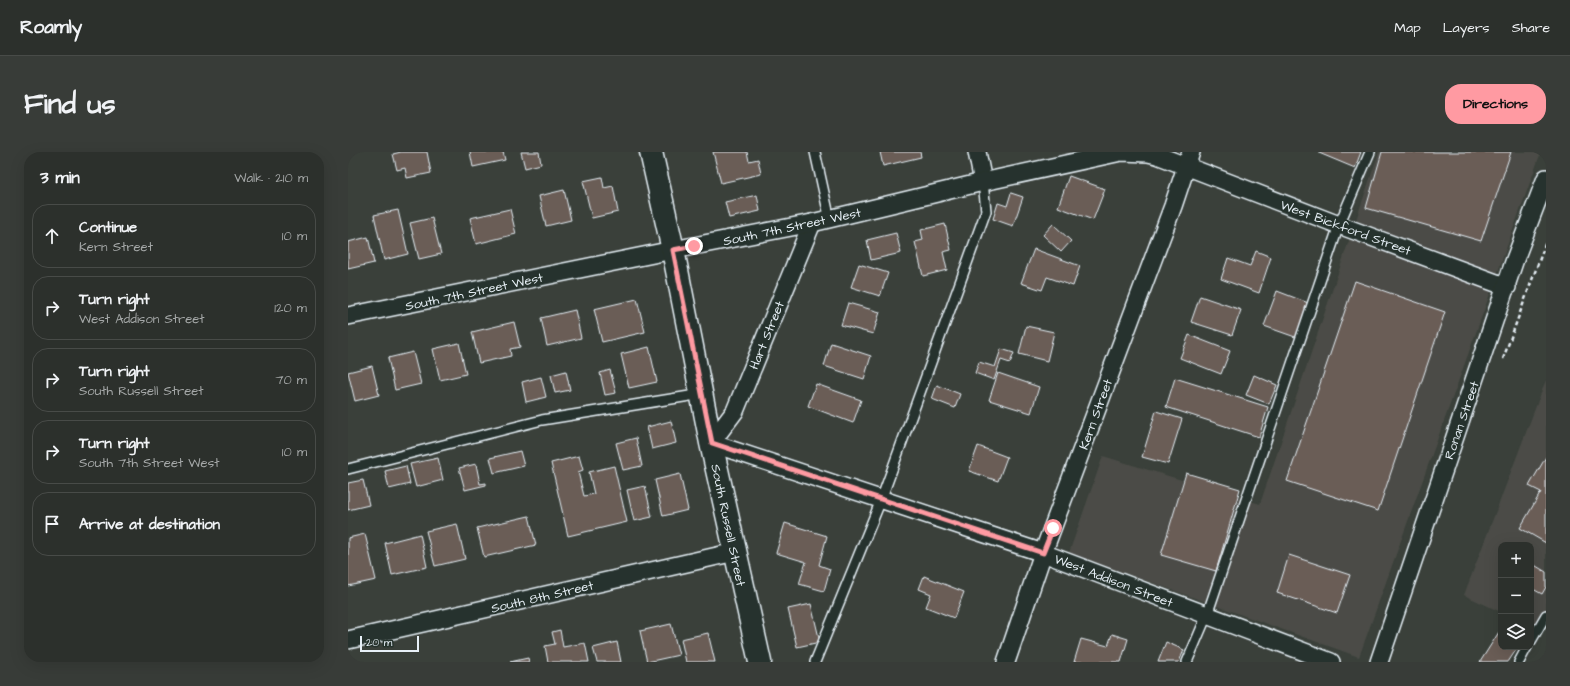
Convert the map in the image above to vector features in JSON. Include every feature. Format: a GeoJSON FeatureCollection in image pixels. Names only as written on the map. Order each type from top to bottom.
{"type":"FeatureCollection","features":[{"type":"Feature","properties":{"kind":"main road","name":"South Russell Street"},"geometry":{"type":"LineString","coordinates":[[651,152],[673,250],[735,552],[760,662]]}},
{"type":"Feature","properties":{"kind":"street"},"geometry":{"type":"LineString","coordinates":[[977,152],[983,182]]}},
{"type":"Feature","properties":{"kind":"street","name":"South 7th Street West"},"geometry":{"type":"LineString","coordinates":[[348,316],[673,250],[812,224],[983,182],[1121,152],[1148,152],[1188,160]]}},
{"type":"Feature","properties":{"kind":"street","name":"West Bickford Street"},"geometry":{"type":"LineString","coordinates":[[1188,160],[1339,225],[1507,286]]}},
{"type":"Feature","properties":{"kind":"street","name":"Kern Street"},"geometry":{"type":"LineString","coordinates":[[1006,662],[1043,553],[1173,206],[1188,160]]}},
{"type":"Feature","properties":{"kind":"street","name":"Ronan Street"},"geometry":{"type":"LineString","coordinates":[[1379,662],[1514,262],[1546,178]]}},
{"type":"Feature","properties":{"kind":"street","name":"Hart Street"},"geometry":{"type":"LineString","coordinates":[[712,443],[735,410],[812,224]]}},
{"type":"Feature","properties":{"kind":"street","name":"West Addison Street"},"geometry":{"type":"LineString","coordinates":[[712,443],[1043,553],[1331,662]]}},
{"type":"Feature","properties":{"kind":"street","name":"South 8th Street"},"geometry":{"type":"LineString","coordinates":[[348,640],[735,552]]}},
{"type":"Feature","properties":{"kind":"lane"},"geometry":{"type":"LineString","coordinates":[[815,152],[830,220]]}},
{"type":"Feature","properties":{"kind":"lane"},"geometry":{"type":"LineString","coordinates":[[1187,662],[1207,615],[1339,225],[1370,152]]}},
{"type":"Feature","properties":{"kind":"lane"},"geometry":{"type":"LineString","coordinates":[[816,662],[881,500],[986,211],[983,182]]}},
{"type":"Feature","properties":{"kind":"lane"},"geometry":{"type":"LineString","coordinates":[[348,469],[542,420],[702,394]]}},
{"type":"Feature","properties":{"kind":"lane"},"geometry":{"type":"LineString","coordinates":[[1534,636],[1546,615]]}},
{"type":"Feature","properties":{"kind":"lane"},"geometry":{"type":"LineString","coordinates":[[1519,662],[1525,650]]}},
{"type":"Feature","properties":{"kind":"shaded area"},"geometry":{"type":"Polygon","coordinates":[[[1379,152],[1541,152],[1359,657],[1069,553],[1103,456],[1260,504],[1379,152]]]}},
{"type":"Feature","properties":{"kind":"shaded area"},"geometry":{"type":"Polygon","coordinates":[[[1546,380],[1546,615],[1538,628],[1534,626],[1534,542],[1498,542],[1498,611],[1464,595],[1546,380]]]}},
{"type":"Feature","properties":{"kind":"building"},"geometry":{"type":"Polygon","coordinates":[[[401,152],[427,152],[431,173],[407,178],[405,168],[397,170],[393,154],[401,152]]]}},
{"type":"Feature","properties":{"kind":"building"},"geometry":{"type":"Polygon","coordinates":[[[470,152],[503,152],[505,160],[473,167],[470,152]]]}},
{"type":"Feature","properties":{"kind":"building"},"geometry":{"type":"Polygon","coordinates":[[[521,152],[539,152],[541,164],[525,168],[521,152]]]}},
{"type":"Feature","properties":{"kind":"building"},"geometry":{"type":"Polygon","coordinates":[[[713,152],[747,152],[749,161],[758,159],[761,174],[721,183],[713,152]]]}},
{"type":"Feature","properties":{"kind":"building"},"geometry":{"type":"Polygon","coordinates":[[[880,152],[920,152],[921,157],[883,166],[880,152]]]}},
{"type":"Feature","properties":{"kind":"building"},"geometry":{"type":"Polygon","coordinates":[[[1319,152],[1361,152],[1355,168],[1319,152]]]}},
{"type":"Feature","properties":{"kind":"building"},"geometry":{"type":"Polygon","coordinates":[[[1382,152],[1511,152],[1481,241],[1366,208],[1382,152]]]}},
{"type":"Feature","properties":{"kind":"building"},"geometry":{"type":"Polygon","coordinates":[[[1069,176],[1105,189],[1093,220],[1058,207],[1069,176]]]}},
{"type":"Feature","properties":{"kind":"building"},"geometry":{"type":"Polygon","coordinates":[[[602,177],[604,188],[613,186],[618,212],[592,218],[583,181],[602,177]]]}},
{"type":"Feature","properties":{"kind":"building"},"geometry":{"type":"Polygon","coordinates":[[[564,190],[571,220],[546,226],[539,196],[564,190]]]}},
{"type":"Feature","properties":{"kind":"building"},"geometry":{"type":"Polygon","coordinates":[[[1011,193],[1023,197],[1013,226],[993,219],[998,203],[1007,206],[1011,193]]]}},
{"type":"Feature","properties":{"kind":"building"},"geometry":{"type":"Polygon","coordinates":[[[757,195],[760,211],[729,218],[725,202],[757,195]]]}},
{"type":"Feature","properties":{"kind":"building"},"geometry":{"type":"Polygon","coordinates":[[[510,209],[516,234],[476,244],[470,218],[510,209]]]}},
{"type":"Feature","properties":{"kind":"building"},"geometry":{"type":"Polygon","coordinates":[[[398,210],[408,254],[384,260],[374,215],[398,210]]]}},
{"type":"Feature","properties":{"kind":"building"},"geometry":{"type":"Polygon","coordinates":[[[432,218],[441,254],[419,259],[410,223],[432,218]]]}},
{"type":"Feature","properties":{"kind":"building"},"geometry":{"type":"Polygon","coordinates":[[[945,224],[951,250],[943,252],[947,270],[923,276],[915,242],[923,240],[921,230],[945,224]]]}},
{"type":"Feature","properties":{"kind":"building"},"geometry":{"type":"Polygon","coordinates":[[[1053,224],[1071,241],[1061,252],[1043,235],[1053,224]]]}},
{"type":"Feature","properties":{"kind":"building"},"geometry":{"type":"Polygon","coordinates":[[[896,233],[901,253],[871,260],[867,240],[896,233]]]}},
{"type":"Feature","properties":{"kind":"building"},"geometry":{"type":"Polygon","coordinates":[[[368,237],[374,263],[348,269],[348,242],[368,237]]]}},
{"type":"Feature","properties":{"kind":"building"},"geometry":{"type":"Polygon","coordinates":[[[1034,249],[1080,266],[1073,286],[1047,277],[1042,290],[1021,283],[1034,249]]]}},
{"type":"Feature","properties":{"kind":"building"},"geometry":{"type":"Polygon","coordinates":[[[1256,251],[1271,257],[1259,293],[1221,279],[1228,258],[1250,266],[1256,251]]]}},
{"type":"Feature","properties":{"kind":"building"},"geometry":{"type":"Polygon","coordinates":[[[859,264],[888,273],[880,296],[851,287],[859,264]]]}},
{"type":"Feature","properties":{"kind":"building"},"geometry":{"type":"Polygon","coordinates":[[[1355,281],[1445,312],[1378,511],[1287,481],[1355,281]]]}},
{"type":"Feature","properties":{"kind":"building"},"geometry":{"type":"Polygon","coordinates":[[[1277,291],[1311,304],[1298,338],[1264,326],[1277,291]]]}},
{"type":"Feature","properties":{"kind":"building"},"geometry":{"type":"Polygon","coordinates":[[[1200,296],[1241,310],[1232,335],[1191,322],[1200,296]]]}},
{"type":"Feature","properties":{"kind":"building"},"geometry":{"type":"Polygon","coordinates":[[[637,299],[645,332],[602,342],[594,309],[637,299]]]}},
{"type":"Feature","properties":{"kind":"building"},"geometry":{"type":"Polygon","coordinates":[[[848,303],[880,312],[873,334],[841,325],[848,303]]]}},
{"type":"Feature","properties":{"kind":"building"},"geometry":{"type":"Polygon","coordinates":[[[575,310],[581,338],[547,346],[541,318],[575,310]]]}},
{"type":"Feature","properties":{"kind":"building"},"geometry":{"type":"Polygon","coordinates":[[[514,322],[520,347],[510,349],[511,356],[479,363],[472,332],[514,322]]]}},
{"type":"Feature","properties":{"kind":"building"},"geometry":{"type":"Polygon","coordinates":[[[1026,326],[1054,332],[1047,361],[1019,354],[1026,326]]]}},
{"type":"Feature","properties":{"kind":"building"},"geometry":{"type":"Polygon","coordinates":[[[1189,335],[1230,351],[1221,374],[1180,358],[1189,335]]]}},
{"type":"Feature","properties":{"kind":"building"},"geometry":{"type":"Polygon","coordinates":[[[459,343],[466,374],[440,380],[433,349],[459,343]]]}},
{"type":"Feature","properties":{"kind":"building"},"geometry":{"type":"Polygon","coordinates":[[[831,343],[871,356],[864,379],[824,366],[831,343]]]}},
{"type":"Feature","properties":{"kind":"building"},"geometry":{"type":"Polygon","coordinates":[[[649,347],[657,382],[629,388],[621,354],[649,347]]]}},
{"type":"Feature","properties":{"kind":"building"},"geometry":{"type":"Polygon","coordinates":[[[1001,349],[1014,353],[1010,363],[1001,360],[994,380],[975,373],[979,362],[995,367],[1001,349]]]}},
{"type":"Feature","properties":{"kind":"building"},"geometry":{"type":"Polygon","coordinates":[[[413,352],[421,384],[395,390],[388,358],[413,352]]]}},
{"type":"Feature","properties":{"kind":"building"},"geometry":{"type":"Polygon","coordinates":[[[372,366],[379,395],[355,401],[348,372],[372,366]]]}},
{"type":"Feature","properties":{"kind":"building"},"geometry":{"type":"Polygon","coordinates":[[[610,370],[616,393],[605,395],[600,373],[610,370]]]}},
{"type":"Feature","properties":{"kind":"building"},"geometry":{"type":"Polygon","coordinates":[[[566,371],[570,390],[555,393],[551,375],[566,371]]]}},
{"type":"Feature","properties":{"kind":"building"},"geometry":{"type":"Polygon","coordinates":[[[998,373],[1039,387],[1031,413],[989,400],[998,373]]]}},
{"type":"Feature","properties":{"kind":"building"},"geometry":{"type":"Polygon","coordinates":[[[1254,375],[1277,385],[1269,404],[1246,395],[1254,375]]]}},
{"type":"Feature","properties":{"kind":"building"},"geometry":{"type":"Polygon","coordinates":[[[541,377],[546,397],[526,402],[522,382],[541,377]]]}},
{"type":"Feature","properties":{"kind":"building"},"geometry":{"type":"Polygon","coordinates":[[[1175,378],[1268,407],[1259,437],[1166,407],[1175,378]]]}},
{"type":"Feature","properties":{"kind":"building"},"geometry":{"type":"Polygon","coordinates":[[[816,384],[861,400],[853,423],[808,406],[816,384]]]}},
{"type":"Feature","properties":{"kind":"building"},"geometry":{"type":"Polygon","coordinates":[[[937,385],[960,394],[955,408],[932,399],[937,385]]]}},
{"type":"Feature","properties":{"kind":"building"},"geometry":{"type":"Polygon","coordinates":[[[1156,411],[1182,419],[1168,464],[1142,457],[1156,411]]]}},
{"type":"Feature","properties":{"kind":"building"},"geometry":{"type":"Polygon","coordinates":[[[671,421],[676,443],[652,449],[647,427],[671,421]]]}},
{"type":"Feature","properties":{"kind":"building"},"geometry":{"type":"Polygon","coordinates":[[[636,438],[642,466],[623,470],[616,443],[636,438]]]}},
{"type":"Feature","properties":{"kind":"building"},"geometry":{"type":"Polygon","coordinates":[[[978,446],[1007,457],[998,481],[969,471],[978,446]]]}},
{"type":"Feature","properties":{"kind":"building"},"geometry":{"type":"Polygon","coordinates":[[[520,451],[524,466],[494,473],[490,458],[520,451]]]}},
{"type":"Feature","properties":{"kind":"building"},"geometry":{"type":"Polygon","coordinates":[[[579,456],[583,470],[578,472],[584,496],[594,494],[589,472],[614,466],[627,522],[568,536],[551,463],[579,456]]]}},
{"type":"Feature","properties":{"kind":"building"},"geometry":{"type":"Polygon","coordinates":[[[1546,457],[1546,543],[1520,528],[1541,492],[1529,486],[1546,457]]]}},
{"type":"Feature","properties":{"kind":"building"},"geometry":{"type":"Polygon","coordinates":[[[438,458],[443,480],[416,487],[410,464],[438,458]]]}},
{"type":"Feature","properties":{"kind":"building"},"geometry":{"type":"Polygon","coordinates":[[[476,464],[480,484],[486,483],[486,485],[465,490],[459,468],[476,464]]]}},
{"type":"Feature","properties":{"kind":"building"},"geometry":{"type":"Polygon","coordinates":[[[406,466],[410,484],[389,489],[385,471],[406,466]]]}},
{"type":"Feature","properties":{"kind":"building"},"geometry":{"type":"Polygon","coordinates":[[[1186,473],[1240,489],[1216,571],[1161,555],[1186,473]]]}},
{"type":"Feature","properties":{"kind":"building"},"geometry":{"type":"Polygon","coordinates":[[[680,474],[688,510],[663,516],[655,480],[680,474]]]}},
{"type":"Feature","properties":{"kind":"building"},"geometry":{"type":"Polygon","coordinates":[[[363,480],[369,505],[348,510],[348,483],[363,480]]]}},
{"type":"Feature","properties":{"kind":"building"},"geometry":{"type":"Polygon","coordinates":[[[645,486],[652,517],[634,521],[627,490],[645,486]]]}},
{"type":"Feature","properties":{"kind":"building"},"geometry":{"type":"Polygon","coordinates":[[[529,516],[536,545],[484,557],[477,528],[529,516]]]}},
{"type":"Feature","properties":{"kind":"building"},"geometry":{"type":"Polygon","coordinates":[[[785,523],[827,536],[819,565],[830,569],[824,591],[799,584],[806,562],[776,553],[785,523]]]}},
{"type":"Feature","properties":{"kind":"building"},"geometry":{"type":"Polygon","coordinates":[[[457,524],[465,559],[435,566],[426,531],[457,524]]]}},
{"type":"Feature","properties":{"kind":"building"},"geometry":{"type":"Polygon","coordinates":[[[365,534],[376,580],[348,586],[348,538],[365,534]]]}},
{"type":"Feature","properties":{"kind":"building"},"geometry":{"type":"Polygon","coordinates":[[[420,534],[427,567],[392,575],[385,543],[420,534]]]}},
{"type":"Feature","properties":{"kind":"building"},"geometry":{"type":"Polygon","coordinates":[[[1289,555],[1350,575],[1337,613],[1277,593],[1289,555]]]}},
{"type":"Feature","properties":{"kind":"building"},"geometry":{"type":"Polygon","coordinates":[[[1534,565],[1546,572],[1546,587],[1542,594],[1534,590],[1534,565]]]}},
{"type":"Feature","properties":{"kind":"building"},"geometry":{"type":"Polygon","coordinates":[[[924,576],[964,592],[954,618],[926,607],[931,594],[919,589],[924,576]]]}},
{"type":"Feature","properties":{"kind":"building"},"geometry":{"type":"Polygon","coordinates":[[[811,604],[820,642],[797,647],[788,609],[811,604]]]}},
{"type":"Feature","properties":{"kind":"building"},"geometry":{"type":"Polygon","coordinates":[[[671,624],[679,655],[647,662],[640,631],[671,624]]]}},
{"type":"Feature","properties":{"kind":"building"},"geometry":{"type":"Polygon","coordinates":[[[560,630],[563,647],[585,643],[589,662],[548,662],[545,646],[555,644],[552,632],[560,630]]]}},
{"type":"Feature","properties":{"kind":"building"},"geometry":{"type":"Polygon","coordinates":[[[708,633],[715,662],[686,662],[681,639],[708,633]]]}},
{"type":"Feature","properties":{"kind":"building"},"geometry":{"type":"Polygon","coordinates":[[[1112,634],[1128,639],[1121,662],[1074,662],[1081,639],[1108,646],[1112,634]]]}},
{"type":"Feature","properties":{"kind":"building"},"geometry":{"type":"Polygon","coordinates":[[[1498,634],[1498,650],[1516,650],[1508,662],[1480,662],[1498,634]]]}},
{"type":"Feature","properties":{"kind":"building"},"geometry":{"type":"Polygon","coordinates":[[[617,642],[621,662],[597,662],[593,648],[617,642]]]}},
{"type":"Feature","properties":{"kind":"building"},"geometry":{"type":"Polygon","coordinates":[[[1166,642],[1184,650],[1179,662],[1158,662],[1166,642]]]}},
{"type":"Feature","properties":{"kind":"building"},"geometry":{"type":"Polygon","coordinates":[[[528,658],[529,662],[510,662],[528,658]]]}},
{"type":"Feature","properties":{"kind":"route"},"geometry":{"type":"LineString","coordinates":[[694,246],[673,250],[712,443],[1043,553],[1053,528]]}}]}
